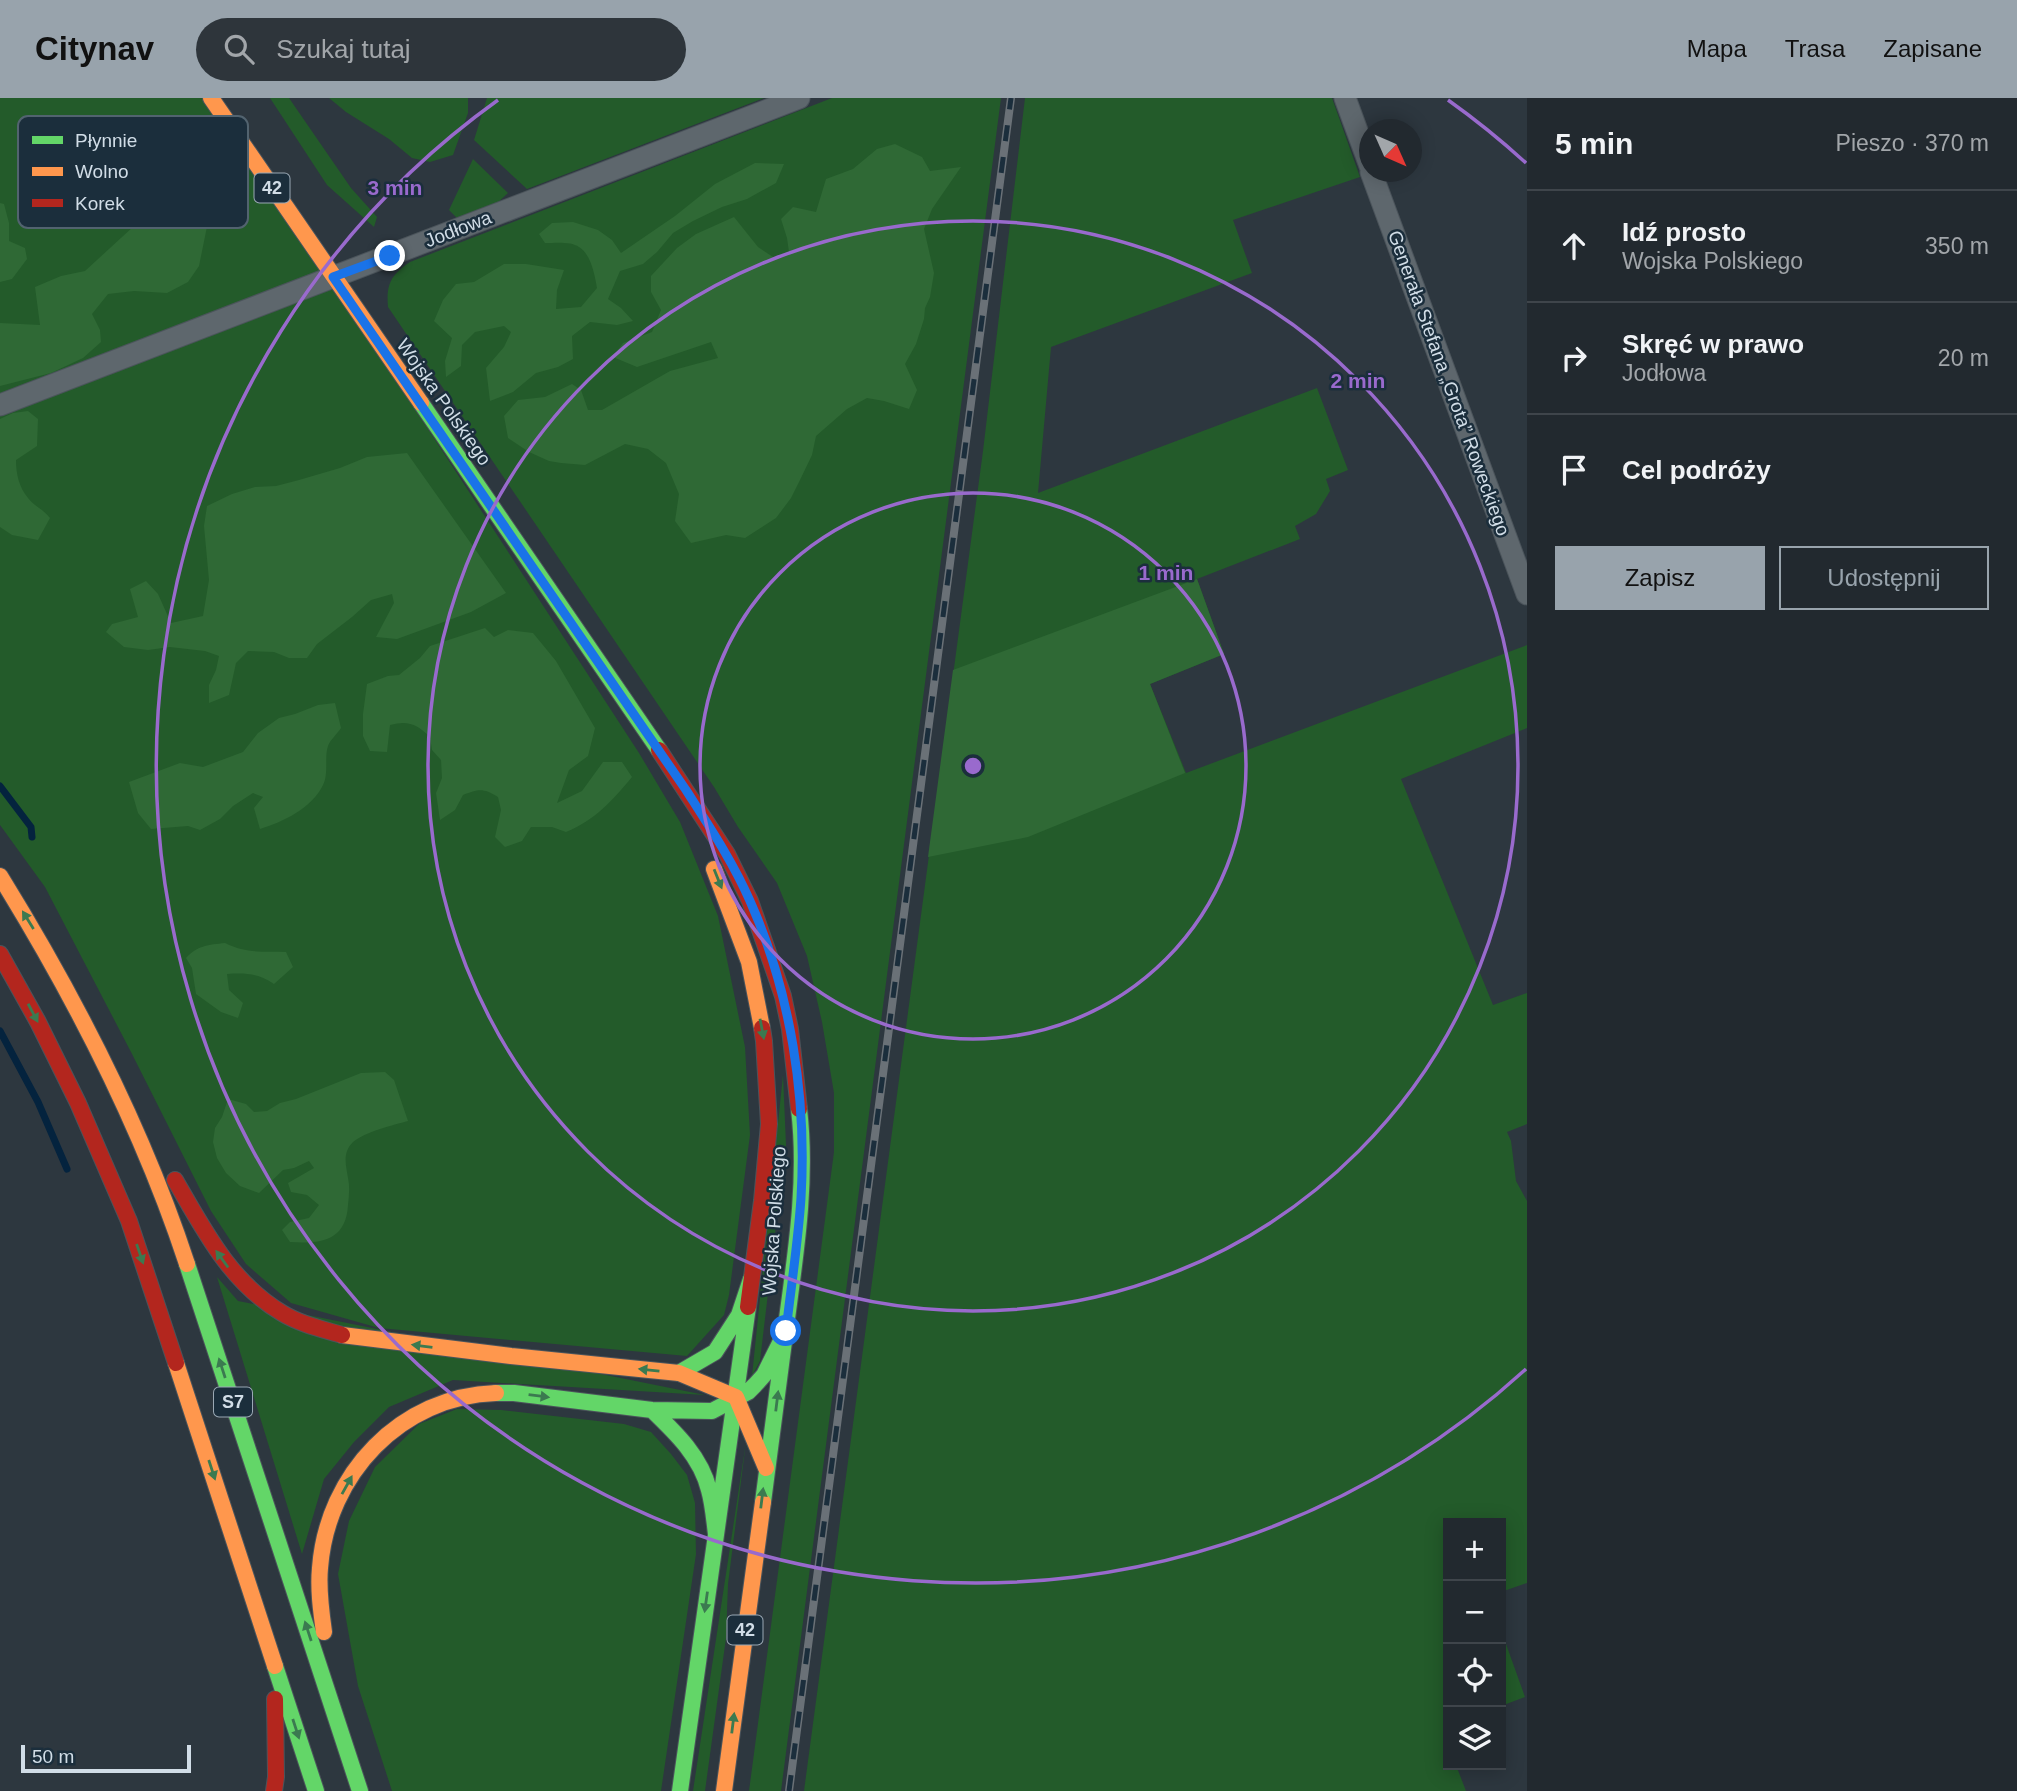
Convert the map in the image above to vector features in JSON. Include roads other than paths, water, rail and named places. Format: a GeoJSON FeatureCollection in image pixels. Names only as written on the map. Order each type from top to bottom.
{"type":"FeatureCollection","features":[{"type":"Feature","properties":{"kind":"main road","name":"Wojska Polskiego"},"geometry":{"type":"LineString","coordinates":[[211,98],[223,116]]}},
{"type":"Feature","properties":{"kind":"main road","name":"Wojska Polskiego"},"geometry":{"type":"LineString","coordinates":[[248,152],[686,790],[727,855],[750,901],[783,996],[795,1055],[802,1132],[801,1199],[786,1331],[724,1791]]}},
{"type":"Feature","properties":{"kind":"main road","name":"Wojska Polskiego"},"geometry":{"type":"LineString","coordinates":[[644,731],[704,849],[749,962],[765,1041],[769,1124],[762,1201],[736,1398],[680,1791]]}},
{"type":"Feature","properties":{"kind":"main road","name":"S7"},"geometry":{"type":"LineString","coordinates":[[0,876],[58,972],[117,1089],[150,1166],[179,1240],[360,1791]]}},
{"type":"Feature","properties":{"kind":"main road","name":"S7"},"geometry":{"type":"LineString","coordinates":[[0,954],[78,1102],[129,1221],[316,1791]]}},
{"type":"Feature","properties":{"kind":"main road"},"geometry":{"type":"LineString","coordinates":[[117,1089],[147,1132],[225,1264],[254,1295],[277,1312],[292,1320],[347,1336],[679,1373],[736,1398],[766,1468]]}},
{"type":"Feature","properties":{"kind":"main road"},"geometry":{"type":"LineString","coordinates":[[679,1373],[715,1352],[739,1315],[751,1279]]}},
{"type":"Feature","properties":{"kind":"main road"},"geometry":{"type":"LineString","coordinates":[[336,1720],[319,1598],[322,1548],[345,1487],[358,1465],[386,1434],[403,1420],[437,1404],[483,1393],[514,1393],[652,1410],[712,1411],[748,1392],[764,1375],[786,1331]]}},
{"type":"Feature","properties":{"kind":"main road"},"geometry":{"type":"LineString","coordinates":[[652,1410],[701,1465],[708,1485],[716,1534]]}},
{"type":"Feature","properties":{"kind":"main road"},"geometry":{"type":"LineString","coordinates":[[274,1791],[275,1666]]}},
{"type":"Feature","properties":{"kind":"street","name":"Jodłowa"},"geometry":{"type":"LineString","coordinates":[[0,405],[799,98]]}},
{"type":"Feature","properties":{"kind":"street"},"geometry":{"type":"LineString","coordinates":[[1345,98],[1359,136]]}},
{"type":"Feature","properties":{"kind":"street","name":"Generała Stefana „Grota” Roweckiego"},"geometry":{"type":"LineString","coordinates":[[1375,182],[1527,594]]}},
{"type":"Feature","properties":{"kind":"waterway"},"geometry":{"type":"LineString","coordinates":[[0,786],[31,827],[32,837]]}},
{"type":"Feature","properties":{"kind":"waterway"},"geometry":{"type":"LineString","coordinates":[[0,1031],[38,1102],[67,1169]]}},
{"type":"Feature","properties":{"kind":"railway"},"geometry":{"type":"LineString","coordinates":[[789,1791],[1011,98]]}}]}
